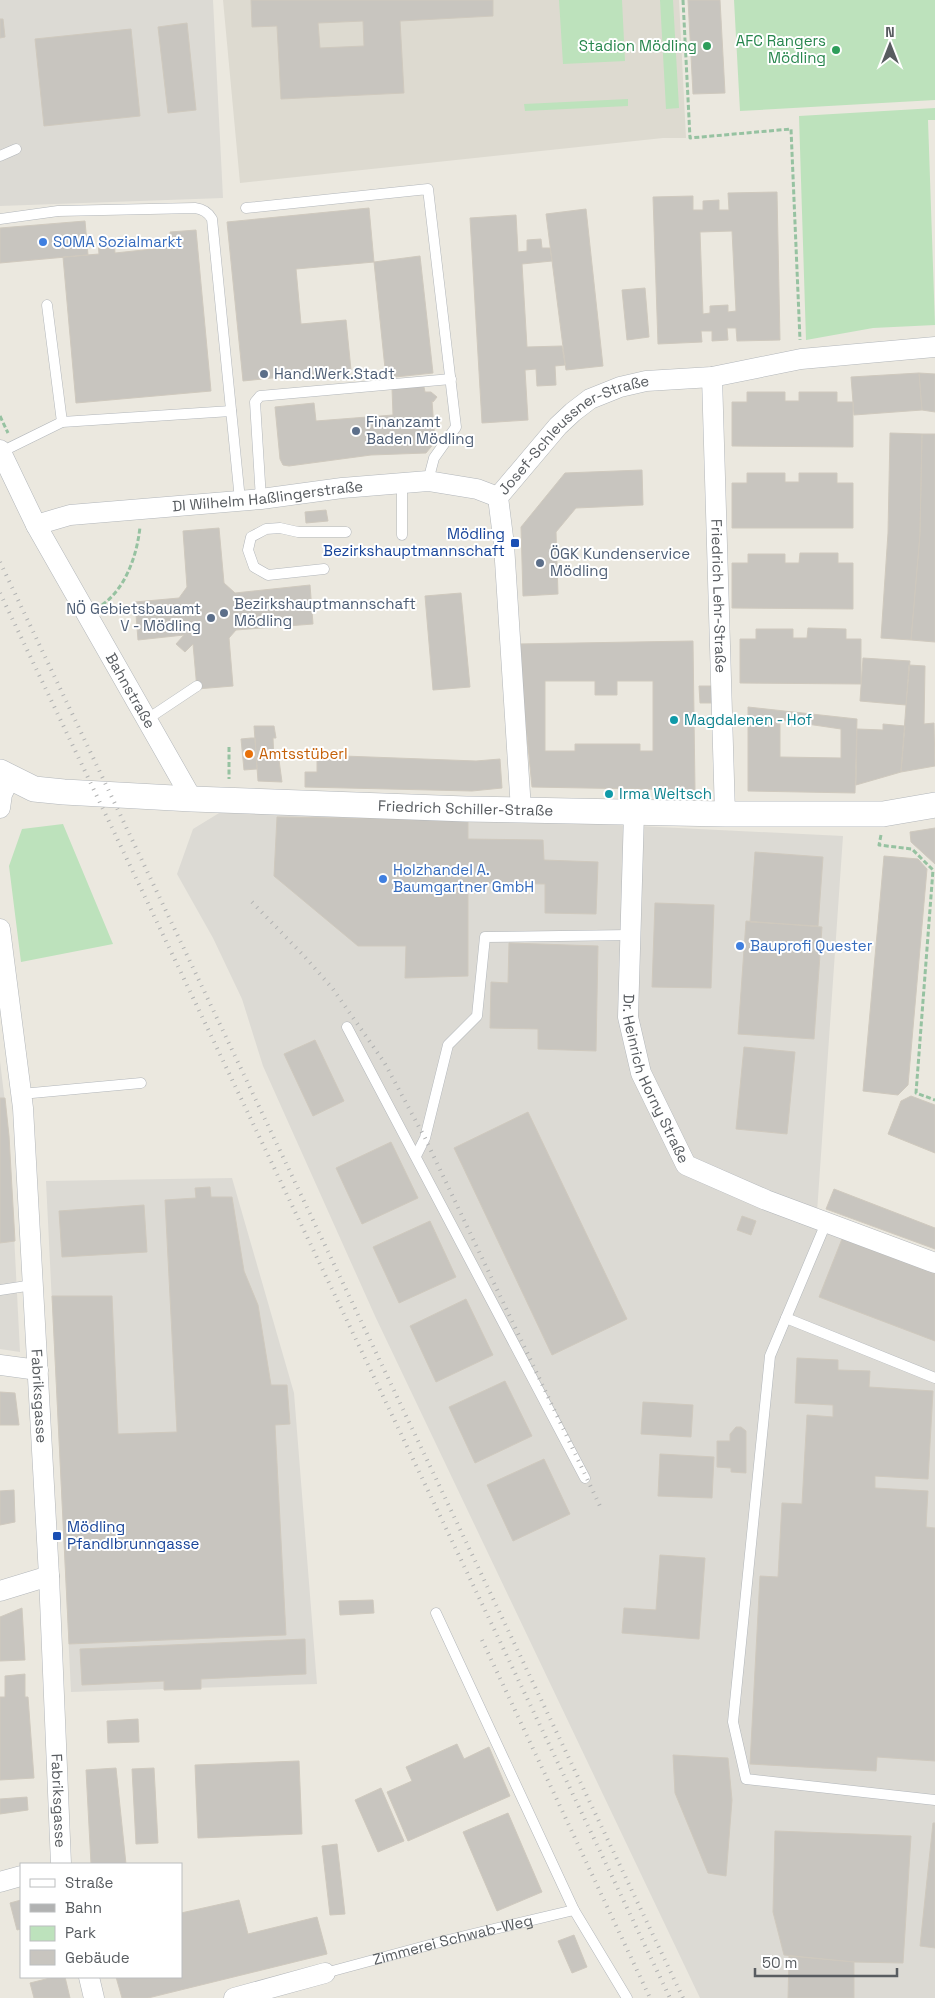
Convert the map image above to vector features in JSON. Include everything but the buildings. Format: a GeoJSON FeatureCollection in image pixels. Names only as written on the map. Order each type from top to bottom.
{"type":"FeatureCollection","features":[{"type":"Feature","properties":{"kind":"street","name":"Josef-Schleussner-Straße"},"geometry":{"type":"LineString","coordinates":[[521,810],[504,545],[498,497],[558,426],[590,399],[620,387],[646,381],[712,377],[801,359],[935,347]]}},
{"type":"Feature","properties":{"kind":"street","name":"Friedrich Lehr-Straße"},"geometry":{"type":"LineString","coordinates":[[712,377],[725,814]]}},
{"type":"Feature","properties":{"kind":"street","name":"Bahnstraße"},"geometry":{"type":"LineString","coordinates":[[1,451],[36,525],[192,799]]}},
{"type":"Feature","properties":{"kind":"street","name":"DI Wilhelm Haßlingerstraße"},"geometry":{"type":"LineString","coordinates":[[36,525],[70,516],[261,499],[342,488],[428,481],[477,489],[498,497]]}},
{"type":"Feature","properties":{"kind":"street","name":"Friedrich Schiller-Straße"},"geometry":{"type":"LineString","coordinates":[[5,775],[34,789],[192,799],[521,810],[634,813],[884,814],[935,805]]}},
{"type":"Feature","properties":{"kind":"street"},"geometry":{"type":"LineString","coordinates":[[0,808],[5,775]]}},
{"type":"Feature","properties":{"kind":"street","name":"Dr. Heinrich Horny Straße"},"geometry":{"type":"LineString","coordinates":[[634,813],[628,1017],[641,1073],[686,1165],[766,1200],[935,1263]]}},
{"type":"Feature","properties":{"kind":"street","name":"Fabriksgasse"},"geometry":{"type":"LineString","coordinates":[[0,929],[5,1009],[21,1094],[49,1576],[60,1863]]}},
{"type":"Feature","properties":{"kind":"street"},"geometry":{"type":"LineString","coordinates":[[0,1365],[38,1370]]}},
{"type":"Feature","properties":{"kind":"street"},"geometry":{"type":"LineString","coordinates":[[0,1591],[49,1576]]}},
{"type":"Feature","properties":{"kind":"street"},"geometry":{"type":"LineString","coordinates":[[0,1882],[20,1876]]}},
{"type":"Feature","properties":{"kind":"street","name":"Zimmerei Schwab-Weg"},"geometry":{"type":"LineString","coordinates":[[234,1998],[325,1973]]}},
{"type":"Feature","properties":{"kind":"street"},"geometry":{"type":"LineString","coordinates":[[89,1978],[94,1998]]}},
{"type":"Feature","properties":{"kind":"lane"},"geometry":{"type":"LineString","coordinates":[[0,156],[16,149]]}},
{"type":"Feature","properties":{"kind":"lane"},"geometry":{"type":"LineString","coordinates":[[246,208],[428,189],[456,427],[434,458],[428,481]]}},
{"type":"Feature","properties":{"kind":"lane"},"geometry":{"type":"LineString","coordinates":[[0,219],[58,211],[194,208],[206,211],[212,219],[240,500]]}},
{"type":"Feature","properties":{"kind":"lane"},"geometry":{"type":"LineString","coordinates":[[47,305],[62,422]]}},
{"type":"Feature","properties":{"kind":"lane"},"geometry":{"type":"LineString","coordinates":[[261,499],[255,402],[260,396],[450,379]]}},
{"type":"Feature","properties":{"kind":"lane"},"geometry":{"type":"LineString","coordinates":[[1,451],[62,422],[231,411]]}},
{"type":"Feature","properties":{"kind":"lane"},"geometry":{"type":"LineString","coordinates":[[402,483],[402,536]]}},
{"type":"Feature","properties":{"kind":"lane"},"geometry":{"type":"LineString","coordinates":[[324,569],[268,575],[254,567],[248,550],[252,537],[266,529],[280,528],[298,532],[346,532]]}},
{"type":"Feature","properties":{"kind":"lane"},"geometry":{"type":"LineString","coordinates":[[146,720],[197,686]]}},
{"type":"Feature","properties":{"kind":"lane"},"geometry":{"type":"LineString","coordinates":[[416,1156],[425,1138],[448,1045],[477,1016],[485,937],[630,935]]}},
{"type":"Feature","properties":{"kind":"lane"},"geometry":{"type":"LineString","coordinates":[[347,1027],[586,1478]]}},
{"type":"Feature","properties":{"kind":"lane"},"geometry":{"type":"LineString","coordinates":[[21,1094],[141,1083]]}},
{"type":"Feature","properties":{"kind":"lane"},"geometry":{"type":"LineString","coordinates":[[826,1223],[770,1356],[733,1722],[746,1779],[935,1800]]}},
{"type":"Feature","properties":{"kind":"lane"},"geometry":{"type":"LineString","coordinates":[[0,1290],[33,1285]]}},
{"type":"Feature","properties":{"kind":"lane"},"geometry":{"type":"LineString","coordinates":[[786,1318],[935,1378]]}},
{"type":"Feature","properties":{"kind":"lane"},"geometry":{"type":"LineString","coordinates":[[436,1613],[574,1910],[627,1998]]}},
{"type":"Feature","properties":{"kind":"lane","name":"Zimmerei Schwab-Weg"},"geometry":{"type":"LineString","coordinates":[[325,1973],[444,1941],[574,1910]]}},
{"type":"Feature","properties":{"kind":"path"},"geometry":{"type":"LineString","coordinates":[[683,0],[690,138],[791,129],[801,359]]}},
{"type":"Feature","properties":{"kind":"path"},"geometry":{"type":"LineString","coordinates":[[87,615],[110,599],[128,575],[140,530],[142,509]]}},
{"type":"Feature","properties":{"kind":"path"},"geometry":{"type":"LineString","coordinates":[[229,747],[229,800]]}},
{"type":"Feature","properties":{"kind":"path"},"geometry":{"type":"LineString","coordinates":[[884,814],[879,845],[912,849],[933,870],[916,1093],[935,1100]]}},
{"type":"Feature","properties":{"kind":"shaded area"},"geometry":{"type":"Polygon","coordinates":[[[0,0],[213,0],[223,198],[0,206],[0,0]]]}},
{"type":"Feature","properties":{"kind":"shaded area"},"geometry":{"type":"Polygon","coordinates":[[[223,0],[679,0],[686,138],[663,138],[240,183],[223,0]]]}},
{"type":"Feature","properties":{"kind":"shaded area"},"geometry":{"type":"Polygon","coordinates":[[[224,810],[475,818],[843,836],[816,1227],[935,1272],[935,1998],[700,1998],[375,1316],[263,1066],[242,999],[213,938],[177,874],[193,829],[224,810]]]}},
{"type":"Feature","properties":{"kind":"shaded area"},"geometry":{"type":"Polygon","coordinates":[[[0,1061],[9,1136],[20,1352],[0,1349],[0,1061]]]}},
{"type":"Feature","properties":{"kind":"shaded area"},"geometry":{"type":"Polygon","coordinates":[[[232,1178],[294,1393],[317,1684],[71,1692],[46,1181],[232,1178]]]}},
{"type":"Feature","properties":{"kind":"green space"},"geometry":{"type":"Polygon","coordinates":[[[559,0],[622,0],[625,61],[563,64],[559,0]]]}},
{"type":"Feature","properties":{"kind":"green space"},"geometry":{"type":"Polygon","coordinates":[[[660,0],[673,0],[679,108],[666,109],[660,0]]]}},
{"type":"Feature","properties":{"kind":"green space","name":"AFC Rangers Mödling"},"geometry":{"type":"Polygon","coordinates":[[[734,0],[935,0],[935,100],[740,111],[734,0]]]}},
{"type":"Feature","properties":{"kind":"green space"},"geometry":{"type":"Polygon","coordinates":[[[628,99],[628,106],[525,111],[524,104],[628,99]]]}},
{"type":"Feature","properties":{"kind":"green space"},"geometry":{"type":"Polygon","coordinates":[[[935,108],[935,120],[928,120],[935,325],[873,328],[806,340],[799,116],[935,108]]]}},
{"type":"Feature","properties":{"kind":"green space"},"geometry":{"type":"Polygon","coordinates":[[[63,824],[113,944],[21,962],[9,866],[22,829],[63,824]]]}},
{"type":"Feature","properties":{"kind":"railway"},"geometry":{"type":"LineString","coordinates":[[0,562],[683,1998]]}},
{"type":"Feature","properties":{"kind":"railway"},"geometry":{"type":"LineString","coordinates":[[0,593],[670,1998]]}},
{"type":"Feature","properties":{"kind":"railway"},"geometry":{"type":"LineString","coordinates":[[252,902],[333,989],[384,1062],[425,1138],[600,1506]]}},
{"type":"Feature","properties":{"kind":"railway"},"geometry":{"type":"LineString","coordinates":[[482,1640],[650,1998]]}},
{"type":"Feature","properties":{"kind":"place","name":"Stadion Mödling"},"geometry":{"type":"Point","coordinates":[707,46]}},
{"type":"Feature","properties":{"kind":"place","name":"AFC Rangers Mödling"},"geometry":{"type":"Point","coordinates":[836,50]}},
{"type":"Feature","properties":{"kind":"place","name":"SOMA Sozialmarkt"},"geometry":{"type":"Point","coordinates":[43,242]}},
{"type":"Feature","properties":{"kind":"place","name":"Hand.Werk.Stadt"},"geometry":{"type":"Point","coordinates":[264,374]}},
{"type":"Feature","properties":{"kind":"place","name":"Finanzamt Baden Mödling"},"geometry":{"type":"Point","coordinates":[356,431]}},
{"type":"Feature","properties":{"kind":"place","name":"Mödling Bezirkshauptmannschaft"},"geometry":{"type":"Point","coordinates":[515,543]}},
{"type":"Feature","properties":{"kind":"place","name":"ÖGK Kundenservice Mödling"},"geometry":{"type":"Point","coordinates":[540,563]}},
{"type":"Feature","properties":{"kind":"place","name":"Bezirkshauptmannschaft Mödling"},"geometry":{"type":"Point","coordinates":[224,613]}},
{"type":"Feature","properties":{"kind":"place","name":"NÖ Gebietsbauamt V - Mödling"},"geometry":{"type":"Point","coordinates":[211,618]}},
{"type":"Feature","properties":{"kind":"place","name":"Magdalenen - Hof"},"geometry":{"type":"Point","coordinates":[674,720]}},
{"type":"Feature","properties":{"kind":"place","name":"Amtsstüberl"},"geometry":{"type":"Point","coordinates":[249,754]}},
{"type":"Feature","properties":{"kind":"place","name":"Irma Weltsch"},"geometry":{"type":"Point","coordinates":[609,794]}},
{"type":"Feature","properties":{"kind":"place","name":"Holzhandel A. Baumgartner GmbH"},"geometry":{"type":"Point","coordinates":[383,879]}},
{"type":"Feature","properties":{"kind":"place","name":"Bauprofi Quester"},"geometry":{"type":"Point","coordinates":[740,946]}},
{"type":"Feature","properties":{"kind":"place","name":"Mödling Pfandlbrunngasse"},"geometry":{"type":"Point","coordinates":[57,1536]}}]}
